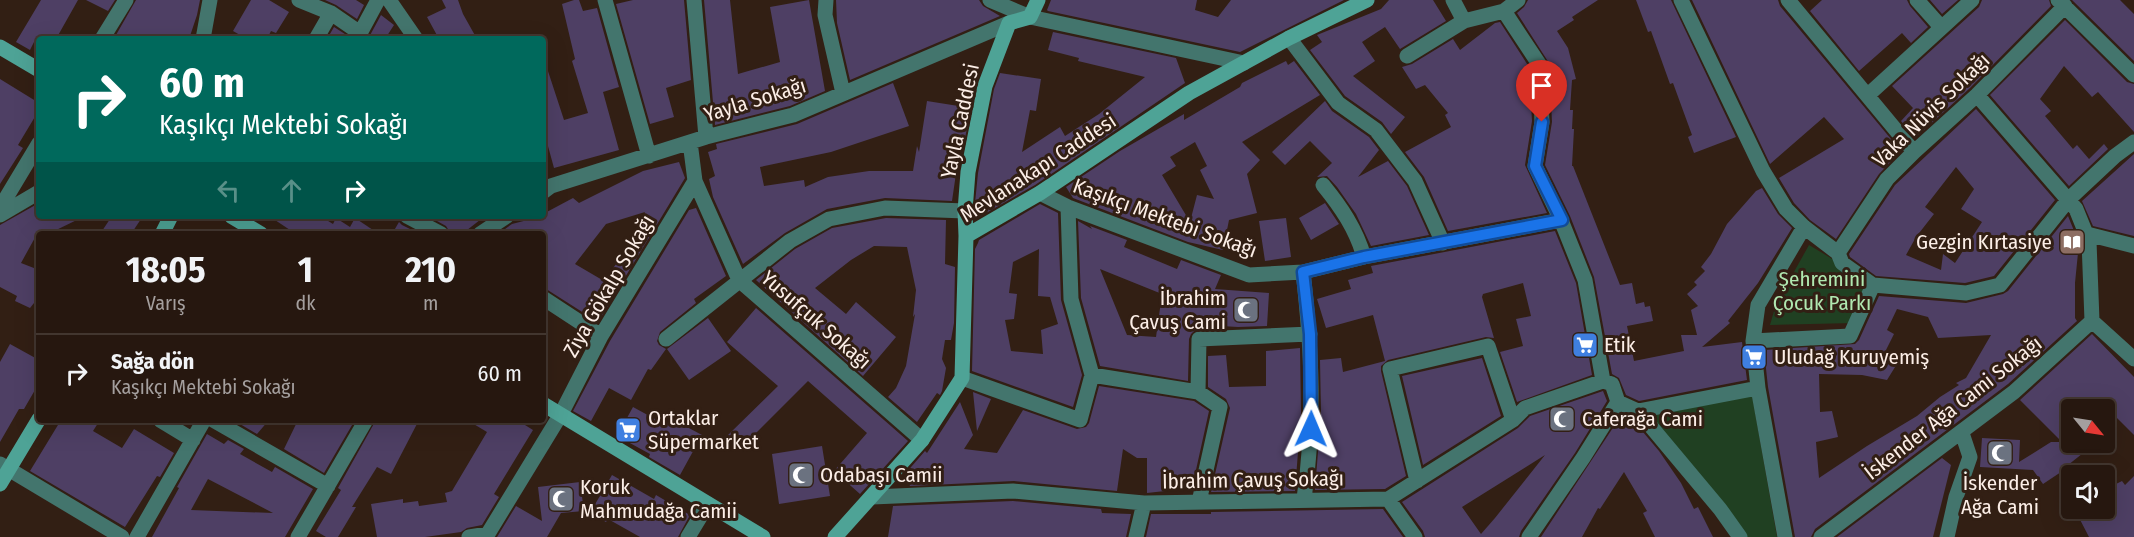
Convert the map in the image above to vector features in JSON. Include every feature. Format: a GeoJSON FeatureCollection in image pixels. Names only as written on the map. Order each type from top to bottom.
{"type":"FeatureCollection","features":[{"type":"Feature","properties":{"kind":"street"},"geometry":{"type":"LineString","coordinates":[[104,36],[126,0]]}},
{"type":"Feature","properties":{"kind":"street"},"geometry":{"type":"LineString","coordinates":[[204,36],[210,0]]}},
{"type":"Feature","properties":{"kind":"street"},"geometry":{"type":"LineString","coordinates":[[299,0],[331,14],[358,36],[378,0]]}},
{"type":"Feature","properties":{"kind":"street"},"geometry":{"type":"LineString","coordinates":[[389,0],[414,36]]}},
{"type":"Feature","properties":{"kind":"street"},"geometry":{"type":"LineString","coordinates":[[605,0],[648,156]]}},
{"type":"Feature","properties":{"kind":"street"},"geometry":{"type":"LineString","coordinates":[[694,0],[706,136]]}},
{"type":"Feature","properties":{"kind":"street"},"geometry":{"type":"LineString","coordinates":[[826,0],[825,15],[843,93]]}},
{"type":"Feature","properties":{"kind":"street"},"geometry":{"type":"LineString","coordinates":[[990,0],[1030,17],[1244,63]]}},
{"type":"Feature","properties":{"kind":"street"},"geometry":{"type":"LineString","coordinates":[[1009,23],[1030,17],[1038,0]]}},
{"type":"Feature","properties":{"kind":"street","name":"Mevlanakapı Caddesi"},"geometry":{"type":"LineString","coordinates":[[962,378],[966,236],[1040,193],[1190,93],[1289,38],[1367,0]]}},
{"type":"Feature","properties":{"kind":"street"},"geometry":{"type":"LineString","coordinates":[[1453,0],[1464,21]]}},
{"type":"Feature","properties":{"kind":"street"},"geometry":{"type":"LineString","coordinates":[[1407,56],[1464,21],[1504,11],[1518,0]]}},
{"type":"Feature","properties":{"kind":"street"},"geometry":{"type":"LineString","coordinates":[[1681,0],[1762,171],[1786,209],[1838,254],[1842,263],[1873,285],[1966,293],[2000,285],[2069,199],[2115,156],[2134,142]]}},
{"type":"Feature","properties":{"kind":"street"},"geometry":{"type":"LineString","coordinates":[[1788,0],[1914,152]]}},
{"type":"Feature","properties":{"kind":"street"},"geometry":{"type":"LineString","coordinates":[[1917,0],[1941,27]]}},
{"type":"Feature","properties":{"kind":"street"},"geometry":{"type":"LineString","coordinates":[[1868,95],[1972,0]]}},
{"type":"Feature","properties":{"kind":"street"},"geometry":{"type":"LineString","coordinates":[[2062,3],[2134,75]]}},
{"type":"Feature","properties":{"kind":"street","name":"Vaka Nüvis Sokağı"},"geometry":{"type":"LineString","coordinates":[[1838,254],[1887,179],[1977,95],[2062,3]]}},
{"type":"Feature","properties":{"kind":"street"},"geometry":{"type":"LineString","coordinates":[[1504,11],[1539,64],[1542,122],[1535,166],[1562,220],[1585,280],[1603,381]]}},
{"type":"Feature","properties":{"kind":"street"},"geometry":{"type":"LineString","coordinates":[[318,36],[331,14]]}},
{"type":"Feature","properties":{"kind":"street","name":"Yayla Sokağı"},"geometry":{"type":"LineString","coordinates":[[546,185],[648,156],[706,136],[793,115],[1009,23]]}},
{"type":"Feature","properties":{"kind":"street","name":"Yayla Caddesi"},"geometry":{"type":"LineString","coordinates":[[966,236],[968,172],[985,86],[1009,23]]}},
{"type":"Feature","properties":{"kind":"street"},"geometry":{"type":"LineString","coordinates":[[1289,38],[1338,103],[1376,130],[1415,181],[1443,243]]}},
{"type":"Feature","properties":{"kind":"street"},"geometry":{"type":"LineString","coordinates":[[0,47],[36,68]]}},
{"type":"Feature","properties":{"kind":"street"},"geometry":{"type":"LineString","coordinates":[[1977,95],[2076,209],[2090,241],[2092,321],[2134,359]]}},
{"type":"Feature","properties":{"kind":"street","name":"Yusufçuk Sokağı"},"geometry":{"type":"LineString","coordinates":[[690,142],[695,182],[739,280],[922,440]]}},
{"type":"Feature","properties":{"kind":"street"},"geometry":{"type":"LineString","coordinates":[[0,208],[36,148]]}},
{"type":"Feature","properties":{"kind":"street","name":"Ziya Gökalp Sokağı"},"geometry":{"type":"LineString","coordinates":[[487,536],[561,414],[601,336],[695,182]]}},
{"type":"Feature","properties":{"kind":"street"},"geometry":{"type":"LineString","coordinates":[[1323,185],[1357,235],[1364,257]]}},
{"type":"Feature","properties":{"kind":"street","name":"Kaşıkçı Mektebi Sokağı"},"geometry":{"type":"LineString","coordinates":[[1040,193],[1068,207],[1249,275],[1303,272],[1364,257],[1562,220]]}},
{"type":"Feature","properties":{"kind":"street"},"geometry":{"type":"LineString","coordinates":[[0,215],[36,194]]}},
{"type":"Feature","properties":{"kind":"street"},"geometry":{"type":"LineString","coordinates":[[835,537],[922,440],[962,378],[1080,420],[1092,375],[1071,299],[1068,207]]}},
{"type":"Feature","properties":{"kind":"street"},"geometry":{"type":"LineString","coordinates":[[666,339],[790,241],[829,219],[885,208],[965,211]]}},
{"type":"Feature","properties":{"kind":"street"},"geometry":{"type":"LineString","coordinates":[[236,219],[256,231]]}},
{"type":"Feature","properties":{"kind":"street"},"geometry":{"type":"LineString","coordinates":[[413,219],[435,231]]}},
{"type":"Feature","properties":{"kind":"street"},"geometry":{"type":"LineString","coordinates":[[484,231],[502,219]]}},
{"type":"Feature","properties":{"kind":"street"},"geometry":{"type":"LineString","coordinates":[[1785,537],[1758,388],[1753,340],[1758,305],[1804,226]]}},
{"type":"Feature","properties":{"kind":"street"},"geometry":{"type":"LineString","coordinates":[[2087,234],[2134,246]]}},
{"type":"Feature","properties":{"kind":"street"},"geometry":{"type":"LineString","coordinates":[[1303,272],[1310,334],[1311,450],[1304,499]]}},
{"type":"Feature","properties":{"kind":"street"},"geometry":{"type":"LineString","coordinates":[[1753,340],[1850,336],[1873,285]]}},
{"type":"Feature","properties":{"kind":"street"},"geometry":{"type":"LineString","coordinates":[[546,300],[601,336]]}},
{"type":"Feature","properties":{"kind":"street","name":"İskender Ağa Cami Sokağı"},"geometry":{"type":"LineString","coordinates":[[1821,537],[2014,392],[2092,321]]}},
{"type":"Feature","properties":{"kind":"street"},"geometry":{"type":"LineString","coordinates":[[1198,392],[1199,339],[1310,334]]}},
{"type":"Feature","properties":{"kind":"street"},"geometry":{"type":"LineString","coordinates":[[1417,481],[1390,369],[1488,346],[1513,420]]}},
{"type":"Feature","properties":{"kind":"street"},"geometry":{"type":"LineString","coordinates":[[1092,375],[1198,392],[1220,408],[1199,502]]}},
{"type":"Feature","properties":{"kind":"street"},"geometry":{"type":"LineString","coordinates":[[1415,537],[1388,499],[1513,420],[1525,408],[1603,381],[1612,384],[1618,402],[1638,411],[1720,509],[1740,537]]}},
{"type":"Feature","properties":{"kind":"street"},"geometry":{"type":"LineString","coordinates":[[1638,411],[1758,388]]}},
{"type":"Feature","properties":{"kind":"street"},"geometry":{"type":"LineString","coordinates":[[1529,537],[1618,402]]}},
{"type":"Feature","properties":{"kind":"street"},"geometry":{"type":"LineString","coordinates":[[546,406],[763,537]]}},
{"type":"Feature","properties":{"kind":"street"},"geometry":{"type":"LineString","coordinates":[[0,484],[5,466],[36,423]]}},
{"type":"Feature","properties":{"kind":"street"},"geometry":{"type":"LineString","coordinates":[[165,423],[193,440]]}},
{"type":"Feature","properties":{"kind":"street"},"geometry":{"type":"LineString","coordinates":[[137,537],[202,423]]}},
{"type":"Feature","properties":{"kind":"street"},"geometry":{"type":"LineString","coordinates":[[218,423],[328,486]]}},
{"type":"Feature","properties":{"kind":"street"},"geometry":{"type":"LineString","coordinates":[[298,537],[364,423]]}},
{"type":"Feature","properties":{"kind":"street"},"geometry":{"type":"LineString","coordinates":[[1947,537],[1956,497],[1970,456],[1962,432]]}},
{"type":"Feature","properties":{"kind":"street"},"geometry":{"type":"LineString","coordinates":[[5,466],[122,537]]}},
{"type":"Feature","properties":{"kind":"street","name":"İbrahim Çavuş Sokağı"},"geometry":{"type":"LineString","coordinates":[[872,497],[1012,491],[1144,503],[1388,499]]}},
{"type":"Feature","properties":{"kind":"street"},"geometry":{"type":"LineString","coordinates":[[1136,537],[1144,503]]}},
{"type":"Feature","properties":{"kind":"street"},"geometry":{"type":"LineString","coordinates":[[688,537],[708,504]]}},
{"type":"Feature","properties":{"kind":"street"},"geometry":{"type":"LineString","coordinates":[[469,537],[487,536]]}},
{"type":"Feature","properties":{"kind":"green space","name":"Şehremini Çocuk Parkı"},"geometry":{"type":"Polygon","coordinates":[[[1809,245],[1869,281],[1854,323],[1770,325],[1776,304],[1809,245]]]}},
{"type":"Feature","properties":{"kind":"green space"},"geometry":{"type":"Polygon","coordinates":[[[1752,395],[1777,537],[1747,537],[1651,416],[1752,395]]]}},
{"type":"Feature","properties":{"kind":"building"},"geometry":{"type":"Polygon","coordinates":[[[41,0],[78,0],[58,36],[36,36],[36,43],[34,42],[30,50],[16,42],[41,0]]]}},
{"type":"Feature","properties":{"kind":"building"},"geometry":{"type":"Polygon","coordinates":[[[86,0],[115,0],[108,11],[86,0]]]}},
{"type":"Feature","properties":{"kind":"building"},"geometry":{"type":"Polygon","coordinates":[[[136,0],[200,0],[190,36],[116,35],[136,0]]]}},
{"type":"Feature","properties":{"kind":"building"},"geometry":{"type":"Polygon","coordinates":[[[251,0],[269,0],[289,12],[276,33],[271,31],[268,36],[242,36],[233,31],[251,0]]]}},
{"type":"Feature","properties":{"kind":"building"},"geometry":{"type":"Polygon","coordinates":[[[325,0],[356,0],[364,5],[357,19],[325,0]]]}},
{"type":"Feature","properties":{"kind":"building"},"geometry":{"type":"Polygon","coordinates":[[[442,0],[458,0],[475,36],[437,36],[427,17],[446,8],[442,0]]]}},
{"type":"Feature","properties":{"kind":"building"},"geometry":{"type":"Polygon","coordinates":[[[579,0],[583,11],[597,8],[619,87],[603,92],[619,150],[554,168],[546,139],[546,65],[564,120],[588,113],[572,61],[575,59],[562,4],[579,0]]]}},
{"type":"Feature","properties":{"kind":"building"},"geometry":{"type":"Polygon","coordinates":[[[633,0],[684,0],[691,80],[666,88],[674,117],[650,124],[616,4],[633,0]]]}},
{"type":"Feature","properties":{"kind":"building"},"geometry":{"type":"Polygon","coordinates":[[[704,0],[730,0],[738,74],[780,62],[770,7],[809,0],[825,91],[790,106],[715,125],[704,0]]]}},
{"type":"Feature","properties":{"kind":"building"},"geometry":{"type":"Polygon","coordinates":[[[836,0],[979,0],[983,6],[1000,16],[850,80],[837,23],[836,0]]]}},
{"type":"Feature","properties":{"kind":"building"},"geometry":{"type":"Polygon","coordinates":[[[1051,0],[1197,0],[1195,10],[1218,17],[1231,0],[1344,0],[1240,52],[1048,11],[1051,0]]]}},
{"type":"Feature","properties":{"kind":"building"},"geometry":{"type":"Polygon","coordinates":[[[1389,0],[1433,0],[1446,21],[1400,49],[1385,27],[1362,42],[1375,61],[1353,76],[1405,117],[1391,134],[1382,122],[1345,96],[1310,50],[1322,42],[1317,35],[1381,9],[1389,0]]]}},
{"type":"Feature","properties":{"kind":"building"},"geometry":{"type":"Polygon","coordinates":[[[1528,0],[1598,0],[1572,17],[1574,20],[1557,31],[1568,48],[1576,79],[1572,80],[1570,110],[1573,110],[1572,129],[1574,129],[1572,166],[1620,285],[1632,283],[1636,304],[1644,302],[1645,307],[1650,306],[1653,321],[1627,326],[1634,361],[1684,351],[1681,335],[1697,335],[1691,310],[1698,306],[1687,294],[1697,285],[1694,282],[1705,271],[1701,267],[1711,254],[1727,224],[1756,191],[1762,188],[1778,214],[1792,228],[1758,283],[1728,321],[1730,323],[1702,347],[1742,342],[1747,380],[1639,401],[1626,395],[1619,378],[1612,374],[1594,277],[1570,216],[1545,165],[1552,122],[1549,63],[1517,13],[1528,0]]]}},
{"type":"Feature","properties":{"kind":"building"},"geometry":{"type":"Polygon","coordinates":[[[1636,0],[1671,0],[1736,137],[1694,153],[1688,137],[1692,135],[1673,83],[1670,84],[1651,31],[1648,32],[1636,0]]]}},
{"type":"Feature","properties":{"kind":"building"},"geometry":{"type":"Polygon","coordinates":[[[1692,0],[1778,0],[1780,6],[1901,151],[1879,174],[1836,239],[1810,220],[1794,203],[1779,178],[1844,139],[1824,117],[1770,164],[1692,0]]]}},
{"type":"Feature","properties":{"kind":"building"},"geometry":{"type":"Polygon","coordinates":[[[1822,0],[1907,0],[1928,27],[1911,43],[1902,33],[1859,71],[1810,11],[1822,0]]]}},
{"type":"Feature","properties":{"kind":"building"},"geometry":{"type":"Polygon","coordinates":[[[1930,0],[1958,0],[1942,14],[1930,0]]]}},
{"type":"Feature","properties":{"kind":"building"},"geometry":{"type":"Polygon","coordinates":[[[1982,0],[2049,0],[2051,6],[1970,88],[1915,138],[1901,121],[1913,108],[1892,86],[1979,7],[1982,0]]]}},
{"type":"Feature","properties":{"kind":"building"},"geometry":{"type":"Polygon","coordinates":[[[2072,0],[2120,0],[2134,14],[2134,61],[2072,0]]]}},
{"type":"Feature","properties":{"kind":"building"},"geometry":{"type":"Polygon","coordinates":[[[381,15],[394,25],[387,36],[370,36],[381,15]]]}},
{"type":"Feature","properties":{"kind":"building"},"geometry":{"type":"Polygon","coordinates":[[[2065,20],[2127,82],[2134,84],[2134,132],[2098,92],[2092,97],[2064,66],[2040,99],[2051,111],[2045,116],[2073,149],[2077,145],[2089,159],[2104,144],[2108,149],[2069,186],[1990,95],[2065,20]]]}},
{"type":"Feature","properties":{"kind":"building"},"geometry":{"type":"Polygon","coordinates":[[[1500,22],[1529,67],[1532,121],[1525,165],[1547,213],[1448,231],[1424,177],[1405,152],[1451,127],[1445,115],[1448,113],[1425,85],[1416,89],[1402,67],[1412,64],[1453,39],[1460,50],[1495,23],[1500,22]]]}},
{"type":"Feature","properties":{"kind":"building"},"geometry":{"type":"Polygon","coordinates":[[[334,27],[348,36],[329,36],[334,27]]]}},
{"type":"Feature","properties":{"kind":"building"},"geometry":{"type":"Polygon","coordinates":[[[1053,32],[1176,58],[1185,83],[1035,185],[979,217],[975,203],[978,173],[994,89],[1000,73],[1041,79],[1036,111],[1030,110],[1022,152],[1060,127],[1065,136],[1099,114],[1145,77],[1078,61],[1079,58],[1048,50],[1053,32]]]}},
{"type":"Feature","properties":{"kind":"building"},"geometry":{"type":"Polygon","coordinates":[[[1286,61],[1288,65],[1294,61],[1320,95],[1242,142],[1260,160],[1247,174],[1257,213],[1229,220],[1223,250],[1188,242],[1073,198],[1066,187],[1120,151],[1184,114],[1184,120],[1240,87],[1242,83],[1286,61]],[[1195,142],[1170,157],[1176,166],[1162,175],[1190,222],[1197,195],[1214,199],[1200,170],[1207,166],[1195,142]]]}},
{"type":"Feature","properties":{"kind":"building"},"geometry":{"type":"Polygon","coordinates":[[[0,79],[36,101],[36,115],[18,145],[23,148],[0,184],[0,79]]]}},
{"type":"Feature","properties":{"kind":"building"},"geometry":{"type":"Polygon","coordinates":[[[893,83],[909,126],[831,152],[760,167],[764,186],[804,180],[805,187],[828,177],[869,171],[913,171],[917,146],[919,152],[927,101],[971,108],[962,153],[960,146],[952,201],[885,198],[827,209],[785,233],[743,264],[713,197],[709,179],[715,176],[708,152],[717,149],[716,144],[797,124],[893,83]]]}},
{"type":"Feature","properties":{"kind":"building"},"geometry":{"type":"Polygon","coordinates":[[[1325,101],[1332,111],[1369,137],[1379,150],[1358,177],[1388,161],[1407,186],[1429,235],[1371,246],[1356,214],[1337,187],[1327,176],[1317,177],[1332,163],[1310,141],[1285,165],[1272,152],[1325,101]]]}},
{"type":"Feature","properties":{"kind":"building"},"geometry":{"type":"Polygon","coordinates":[[[1976,109],[2055,200],[1994,276],[1965,283],[1876,276],[1849,254],[1895,185],[1976,109]],[[1956,167],[1925,207],[1934,214],[1916,237],[1906,255],[1941,270],[1943,254],[1955,263],[1982,222],[1961,209],[1974,189],[1956,167]]]}},
{"type":"Feature","properties":{"kind":"building"},"geometry":{"type":"Polygon","coordinates":[[[2134,154],[2134,236],[2093,226],[2082,201],[2134,154]]]}},
{"type":"Feature","properties":{"kind":"building"},"geometry":{"type":"Polygon","coordinates":[[[679,162],[685,178],[598,322],[546,289],[546,231],[502,231],[512,224],[531,219],[546,219],[546,212],[573,198],[579,203],[643,171],[679,162]],[[645,212],[606,224],[575,264],[604,281],[621,257],[645,212]]]}},
{"type":"Feature","properties":{"kind":"building"},"geometry":{"type":"Polygon","coordinates":[[[1325,203],[1339,224],[1311,240],[1299,218],[1325,203]]]}},
{"type":"Feature","properties":{"kind":"building"},"geometry":{"type":"Polygon","coordinates":[[[1040,204],[1058,213],[1061,300],[1082,375],[1073,407],[972,371],[975,249],[979,240],[1040,204]],[[1039,249],[1013,262],[1009,293],[1017,294],[1014,319],[1005,320],[1011,351],[1043,354],[1041,330],[1058,324],[1050,297],[1038,296],[1039,249]]]}},
{"type":"Feature","properties":{"kind":"building"},"geometry":{"type":"Polygon","coordinates":[[[36,205],[36,219],[79,219],[54,231],[36,231],[36,236],[21,263],[36,269],[36,304],[34,303],[30,308],[15,301],[17,296],[0,287],[0,225],[36,205]]]}},
{"type":"Feature","properties":{"kind":"building"},"geometry":{"type":"Polygon","coordinates":[[[696,208],[726,276],[694,299],[696,303],[660,332],[657,341],[666,349],[651,370],[648,369],[631,400],[609,388],[591,421],[573,411],[610,341],[689,210],[696,208]]]}},
{"type":"Feature","properties":{"kind":"building"},"geometry":{"type":"Polygon","coordinates":[[[2068,216],[2079,243],[2075,283],[2075,318],[2077,321],[2008,384],[1815,529],[1811,537],[1795,537],[1768,387],[1764,350],[1855,344],[1879,296],[1966,303],[2008,291],[2068,216]],[[1897,309],[1887,330],[1894,334],[1886,350],[1900,359],[1887,380],[1862,375],[1819,374],[1820,412],[1832,411],[1838,437],[1816,442],[1819,478],[1917,416],[1959,385],[1956,383],[1966,378],[1991,335],[1938,338],[1928,317],[1897,309]]]}},
{"type":"Feature","properties":{"kind":"building"},"geometry":{"type":"Polygon","coordinates":[[[886,218],[946,220],[945,264],[955,267],[954,323],[951,340],[945,340],[942,359],[946,368],[942,391],[940,395],[937,393],[917,422],[888,397],[896,388],[906,366],[915,314],[913,317],[916,290],[907,247],[874,246],[851,260],[815,288],[846,314],[856,302],[896,337],[863,376],[756,280],[795,249],[832,228],[886,218]]]}},
{"type":"Feature","properties":{"kind":"building"},"geometry":{"type":"Polygon","coordinates":[[[1286,218],[1291,257],[1265,261],[1259,221],[1286,218]]]}},
{"type":"Feature","properties":{"kind":"building"},"geometry":{"type":"Polygon","coordinates":[[[110,219],[141,219],[133,231],[102,231],[110,219]]]}},
{"type":"Feature","properties":{"kind":"building"},"geometry":{"type":"Polygon","coordinates":[[[274,219],[325,219],[333,224],[338,219],[350,227],[356,219],[374,231],[292,231],[274,219]]]}},
{"type":"Feature","properties":{"kind":"building"},"geometry":{"type":"Polygon","coordinates":[[[433,219],[481,219],[466,231],[449,231],[446,226],[433,219]]]}},
{"type":"Feature","properties":{"kind":"building"},"geometry":{"type":"Polygon","coordinates":[[[1078,221],[1092,229],[1090,226],[1127,240],[1124,247],[1177,269],[1181,260],[1221,275],[1215,289],[1269,293],[1267,326],[1204,325],[1204,329],[1196,329],[1189,339],[1188,381],[1100,366],[1081,298],[1078,221]],[[1100,269],[1127,335],[1156,337],[1162,294],[1100,269]]]}},
{"type":"Feature","properties":{"kind":"building"},"geometry":{"type":"Polygon","coordinates":[[[399,222],[414,231],[394,231],[399,222]]]}},
{"type":"Feature","properties":{"kind":"building"},"geometry":{"type":"Polygon","coordinates":[[[1555,231],[1576,283],[1592,375],[1517,402],[1500,352],[1523,346],[1516,319],[1531,316],[1523,283],[1483,294],[1494,338],[1486,337],[1388,360],[1381,366],[1406,476],[1385,489],[1315,490],[1321,414],[1320,360],[1341,358],[1343,372],[1385,361],[1373,315],[1326,328],[1317,299],[1351,289],[1348,280],[1373,273],[1371,266],[1555,231]]]}},
{"type":"Feature","properties":{"kind":"building"},"geometry":{"type":"Polygon","coordinates":[[[756,308],[908,441],[860,494],[834,471],[867,433],[808,381],[740,449],[727,436],[778,386],[727,342],[756,308]]]}},
{"type":"Feature","properties":{"kind":"building"},"geometry":{"type":"Polygon","coordinates":[[[708,318],[731,351],[689,380],[667,349],[708,318]]]}},
{"type":"Feature","properties":{"kind":"building"},"geometry":{"type":"Polygon","coordinates":[[[2092,334],[2134,377],[2134,435],[2115,416],[2115,399],[2061,399],[2061,441],[2020,400],[2092,334]]]}},
{"type":"Feature","properties":{"kind":"building"},"geometry":{"type":"Polygon","coordinates":[[[10,344],[36,358],[36,388],[24,409],[19,409],[0,442],[0,362],[10,344]]]}},
{"type":"Feature","properties":{"kind":"building"},"geometry":{"type":"Polygon","coordinates":[[[1300,348],[1301,413],[1295,491],[1211,492],[1230,408],[1226,399],[1208,387],[1208,356],[1226,355],[1229,387],[1266,386],[1266,351],[1300,348]]]}},
{"type":"Feature","properties":{"kind":"building"},"geometry":{"type":"Polygon","coordinates":[[[1482,358],[1501,416],[1423,465],[1402,376],[1482,358]]]}},
{"type":"Feature","properties":{"kind":"building"},"geometry":{"type":"Polygon","coordinates":[[[1099,386],[1194,401],[1209,411],[1192,488],[1147,493],[1147,458],[1137,458],[1123,449],[1117,491],[1014,481],[910,486],[905,474],[925,451],[927,453],[960,402],[973,435],[964,449],[997,453],[1023,410],[1077,429],[1086,427],[1099,386]]]}},
{"type":"Feature","properties":{"kind":"building"},"geometry":{"type":"Polygon","coordinates":[[[1603,391],[1607,401],[1519,537],[1425,537],[1402,502],[1518,428],[1530,416],[1603,391]],[[1545,455],[1462,507],[1481,534],[1545,455]]]}},
{"type":"Feature","properties":{"kind":"building"},"geometry":{"type":"Polygon","coordinates":[[[973,392],[991,399],[977,431],[973,392]]]}},
{"type":"Feature","properties":{"kind":"building"},"geometry":{"type":"Polygon","coordinates":[[[633,407],[666,425],[670,418],[702,435],[680,475],[649,457],[650,454],[617,436],[633,407]]]}},
{"type":"Feature","properties":{"kind":"building"},"geometry":{"type":"Polygon","coordinates":[[[1622,414],[1632,419],[1659,451],[1681,483],[1694,509],[1698,507],[1713,537],[1655,537],[1643,513],[1647,511],[1624,472],[1600,509],[1598,508],[1582,537],[1541,537],[1622,414]]]}},
{"type":"Feature","properties":{"kind":"building"},"geometry":{"type":"Polygon","coordinates":[[[59,423],[98,423],[93,431],[122,448],[134,429],[174,453],[125,527],[30,471],[59,423]]]}},
{"type":"Feature","properties":{"kind":"building"},"geometry":{"type":"Polygon","coordinates":[[[241,423],[266,423],[257,434],[241,423]]]}},
{"type":"Feature","properties":{"kind":"building"},"geometry":{"type":"Polygon","coordinates":[[[297,423],[353,423],[324,473],[284,449],[297,423]]]}},
{"type":"Feature","properties":{"kind":"building"},"geometry":{"type":"Polygon","coordinates":[[[374,423],[417,423],[391,474],[377,467],[352,507],[356,507],[338,537],[326,537],[316,531],[341,490],[338,488],[374,423]]]}},
{"type":"Feature","properties":{"kind":"building"},"geometry":{"type":"Polygon","coordinates":[[[472,423],[522,423],[533,430],[494,494],[499,497],[482,525],[467,528],[461,532],[425,537],[377,537],[371,504],[403,499],[403,503],[418,501],[419,506],[447,502],[445,493],[452,491],[487,432],[472,423]]]}},
{"type":"Feature","properties":{"kind":"building"},"geometry":{"type":"Polygon","coordinates":[[[207,434],[224,444],[228,440],[244,449],[240,454],[272,472],[275,467],[313,489],[285,537],[152,537],[179,488],[177,487],[207,434]],[[208,479],[191,510],[273,513],[208,479]]]}},
{"type":"Feature","properties":{"kind":"building"},"geometry":{"type":"Polygon","coordinates":[[[1982,438],[2020,440],[2019,462],[2051,442],[2061,442],[2061,453],[2083,453],[2068,465],[2061,465],[2061,472],[2043,484],[2033,470],[1980,467],[1982,438]]]}},
{"type":"Feature","properties":{"kind":"building","name":"Odabaşı Camii"},"geometry":{"type":"Polygon","coordinates":[[[822,446],[830,496],[779,504],[772,454],[822,446]]]}},
{"type":"Feature","properties":{"kind":"building"},"geometry":{"type":"Polygon","coordinates":[[[1942,458],[1951,465],[1933,537],[1837,537],[1942,458]]]}},
{"type":"Feature","properties":{"kind":"building"},"geometry":{"type":"Polygon","coordinates":[[[612,475],[654,499],[656,495],[690,515],[678,537],[640,537],[608,519],[606,522],[590,513],[612,475]]]}},
{"type":"Feature","properties":{"kind":"building"},"geometry":{"type":"Polygon","coordinates":[[[2134,476],[2134,537],[2089,537],[2080,519],[2115,519],[2115,484],[2122,481],[2125,485],[2134,476]]]}},
{"type":"Feature","properties":{"kind":"building"},"geometry":{"type":"Polygon","coordinates":[[[580,482],[584,511],[561,513],[547,537],[497,537],[516,506],[542,521],[538,487],[580,482]]]}},
{"type":"Feature","properties":{"kind":"building"},"geometry":{"type":"Polygon","coordinates":[[[1013,501],[1101,509],[1102,513],[1131,514],[1126,537],[888,537],[893,506],[1013,501]]]}},
{"type":"Feature","properties":{"kind":"building"},"geometry":{"type":"Polygon","coordinates":[[[1383,509],[1403,537],[1146,537],[1151,514],[1383,509]]]}},
{"type":"Feature","properties":{"kind":"place","name":"Gezgin Kırtasiye"},"geometry":{"type":"Point","coordinates":[2072,242]}},
{"type":"Feature","properties":{"kind":"place","name":"İbrahim Çavuş Cami"},"geometry":{"type":"Point","coordinates":[1246,310]}},
{"type":"Feature","properties":{"kind":"place","name":"Etik"},"geometry":{"type":"Point","coordinates":[1585,345]}},
{"type":"Feature","properties":{"kind":"place","name":"Uludağ Kuruyemiş"},"geometry":{"type":"Point","coordinates":[1754,357]}},
{"type":"Feature","properties":{"kind":"place","name":"Caferağa Cami"},"geometry":{"type":"Point","coordinates":[1562,419]}},
{"type":"Feature","properties":{"kind":"place","name":"Ortaklar Süpermarket"},"geometry":{"type":"Point","coordinates":[628,430]}},
{"type":"Feature","properties":{"kind":"place","name":"İskender Ağa Cami"},"geometry":{"type":"Point","coordinates":[2000,453]}},
{"type":"Feature","properties":{"kind":"place","name":"Odabaşı Camii"},"geometry":{"type":"Point","coordinates":[801,475]}},
{"type":"Feature","properties":{"kind":"place","name":"Koruk Mahmudağa Camii"},"geometry":{"type":"Point","coordinates":[561,499]}},
{"type":"Feature","properties":{"kind":"route"},"geometry":{"type":"LineString","coordinates":[[1311,429],[1310,334],[1303,272],[1364,257],[1562,220],[1535,166],[1542,122]]}}]}
